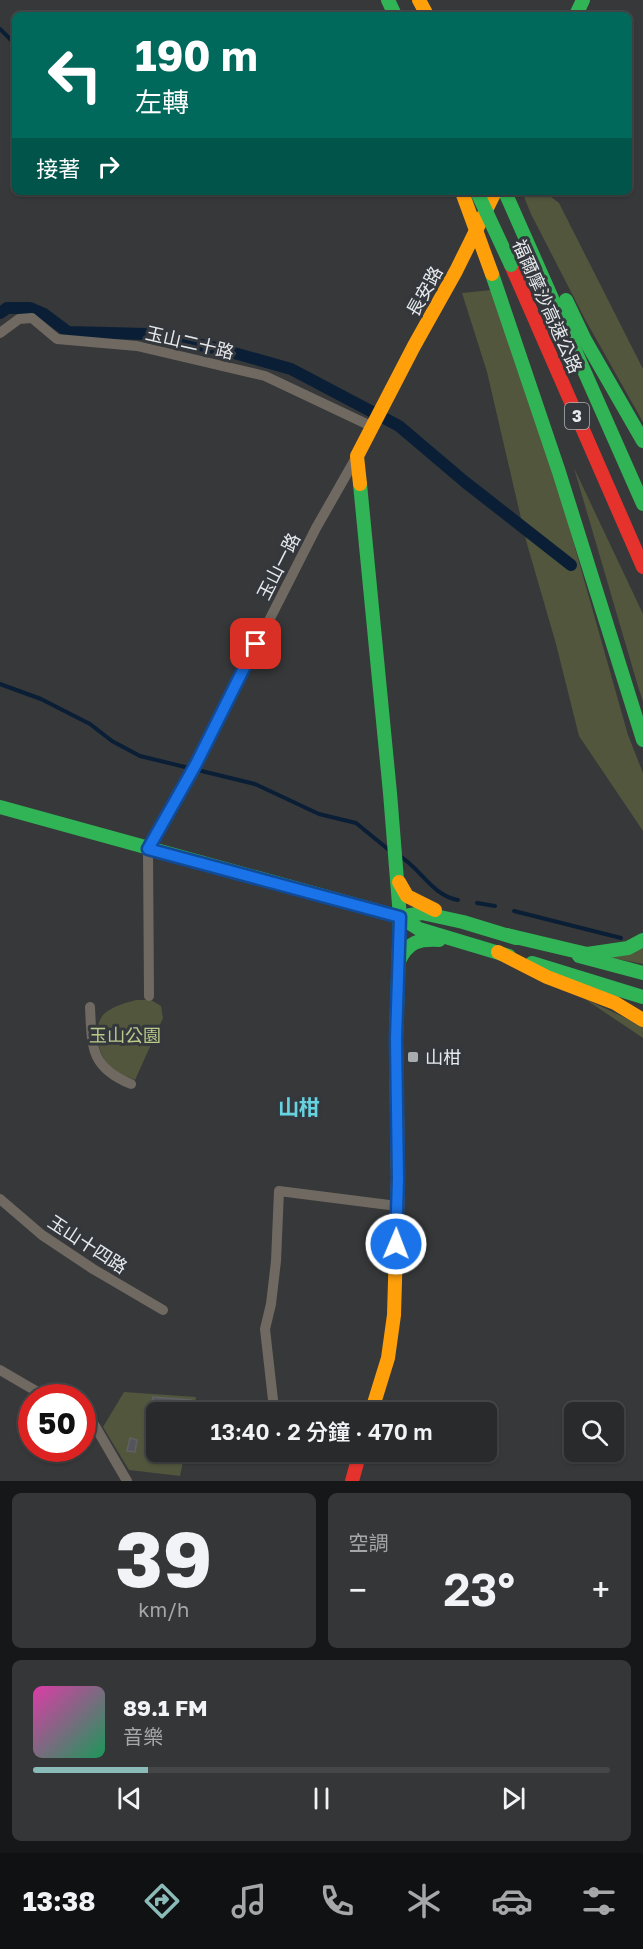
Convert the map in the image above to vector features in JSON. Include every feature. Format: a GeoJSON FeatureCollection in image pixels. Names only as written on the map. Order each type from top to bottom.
{"type":"FeatureCollection","features":[{"type":"Feature","properties":{"kind":"main road"},"geometry":{"type":"LineString","coordinates":[[463,195],[559,472],[643,741]]}},
{"type":"Feature","properties":{"kind":"main road","name":"福爾摩沙高速公路"},"geometry":{"type":"LineString","coordinates":[[478,195],[643,567]]}},
{"type":"Feature","properties":{"kind":"main road","name":"長安路"},"geometry":{"type":"LineString","coordinates":[[357,456],[381,407],[456,271],[494,195]]}},
{"type":"Feature","properties":{"kind":"main road","name":"福爾摩沙高速公路"},"geometry":{"type":"LineString","coordinates":[[507,195],[531,238],[643,504]]}},
{"type":"Feature","properties":{"kind":"main road"},"geometry":{"type":"LineString","coordinates":[[516,195],[531,238],[585,340],[643,441]]}},
{"type":"Feature","properties":{"kind":"main road"},"geometry":{"type":"LineString","coordinates":[[357,456],[400,917],[396,1039],[397,1206],[393,1326],[388,1358],[375,1402]]}},
{"type":"Feature","properties":{"kind":"main road"},"geometry":{"type":"LineString","coordinates":[[0,807],[400,917],[419,929],[643,997]]}},
{"type":"Feature","properties":{"kind":"main road"},"geometry":{"type":"LineString","coordinates":[[398,879],[407,896],[463,922]]}},
{"type":"Feature","properties":{"kind":"main road"},"geometry":{"type":"LineString","coordinates":[[400,917],[422,913],[463,922],[643,974]]}},
{"type":"Feature","properties":{"kind":"main road"},"geometry":{"type":"LineString","coordinates":[[507,935],[587,954],[628,948],[643,940]]}},
{"type":"Feature","properties":{"kind":"main road"},"geometry":{"type":"LineString","coordinates":[[399,961],[407,945],[416,940],[463,942]]}},
{"type":"Feature","properties":{"kind":"main road"},"geometry":{"type":"LineString","coordinates":[[498,952],[547,977],[615,1003],[643,1020]]}},
{"type":"Feature","properties":{"kind":"main road"},"geometry":{"type":"LineString","coordinates":[[352,1481],[357,1462]]}},
{"type":"Feature","properties":{"kind":"street","name":"玉山二十路"},"geometry":{"type":"LineString","coordinates":[[0,333],[19,319],[32,318],[57,339],[137,346],[265,376],[373,427]]}},
{"type":"Feature","properties":{"kind":"street","name":"玉山一路"},"geometry":{"type":"LineString","coordinates":[[148,849],[191,774],[316,528],[357,456]]}},
{"type":"Feature","properties":{"kind":"street"},"geometry":{"type":"LineString","coordinates":[[148,849],[149,996]]}},
{"type":"Feature","properties":{"kind":"street"},"geometry":{"type":"LineString","coordinates":[[90,1007],[94,1053],[101,1065],[114,1077],[130,1084]]}},
{"type":"Feature","properties":{"kind":"street"},"geometry":{"type":"LineString","coordinates":[[273,1400],[265,1329],[271,1304],[276,1261],[279,1191],[397,1206]]}},
{"type":"Feature","properties":{"kind":"street","name":"玉山十四路"},"geometry":{"type":"LineString","coordinates":[[0,1198],[42,1236],[163,1310]]}},
{"type":"Feature","properties":{"kind":"street"},"geometry":{"type":"LineString","coordinates":[[0,1370],[24,1384]]}},
{"type":"Feature","properties":{"kind":"street"},"geometry":{"type":"LineString","coordinates":[[96,1428],[127,1481]]}},
{"type":"Feature","properties":{"kind":"green space"},"geometry":{"type":"Polygon","coordinates":[[[523,195],[549,195],[559,203],[643,369],[643,422],[586,321],[523,195]]]}},
{"type":"Feature","properties":{"kind":"green space"},"geometry":{"type":"Polygon","coordinates":[[[491,290],[557,484],[628,735],[643,773],[643,831],[579,736],[556,644],[527,544],[487,372],[462,293],[491,290]]]}},
{"type":"Feature","properties":{"kind":"green space"},"geometry":{"type":"Polygon","coordinates":[[[574,468],[643,614],[643,702],[637,683],[574,468]]]}},
{"type":"Feature","properties":{"kind":"green space"},"geometry":{"type":"Polygon","coordinates":[[[643,946],[643,964],[607,957],[643,946]]]}},
{"type":"Feature","properties":{"kind":"green space"},"geometry":{"type":"Polygon","coordinates":[[[585,999],[643,1026],[643,1038],[585,999]]]}},
{"type":"Feature","properties":{"kind":"green space","name":"玉山公園"},"geometry":{"type":"Polygon","coordinates":[[[136,1000],[151,1000],[161,1006],[163,1018],[135,1080],[113,1070],[108,1065],[100,1051],[97,1034],[100,1019],[105,1013],[136,1000]]]}},
{"type":"Feature","properties":{"kind":"green space"},"geometry":{"type":"Polygon","coordinates":[[[124,1392],[196,1397],[195,1402],[146,1402],[146,1462],[183,1462],[180,1476],[129,1470],[103,1427],[124,1392]]]}},
{"type":"Feature","properties":{"kind":"building"},"geometry":{"type":"Polygon","coordinates":[[[153,1397],[191,1400],[191,1402],[152,1402],[153,1397]]]}},
{"type":"Feature","properties":{"kind":"building"},"geometry":{"type":"Polygon","coordinates":[[[130,1438],[137,1440],[135,1452],[127,1451],[130,1438]]]}},
{"type":"Feature","properties":{"kind":"waterway"},"geometry":{"type":"LineString","coordinates":[[0,29],[12,41]]}},
{"type":"Feature","properties":{"kind":"waterway"},"geometry":{"type":"LineString","coordinates":[[0,313],[7,308],[30,308],[44,314],[68,332],[147,334],[220,349],[291,369],[399,426],[465,482],[571,565]]}},
{"type":"Feature","properties":{"kind":"waterway"},"geometry":{"type":"LineString","coordinates":[[0,684],[41,699],[90,724],[112,741],[140,756],[255,784],[319,814],[356,823],[389,850]]}},
{"type":"Feature","properties":{"kind":"waterway"},"geometry":{"type":"LineString","coordinates":[[398,855],[413,866],[440,893],[458,900]]}},
{"type":"Feature","properties":{"kind":"waterway"},"geometry":{"type":"LineString","coordinates":[[477,903],[495,906]]}},
{"type":"Feature","properties":{"kind":"waterway"},"geometry":{"type":"LineString","coordinates":[[514,911],[621,938]]}},
{"type":"Feature","properties":{"kind":"traffic: fast"},"geometry":{"type":"LineString","coordinates":[[388,0],[394,12]]}},
{"type":"Feature","properties":{"kind":"traffic: fast"},"geometry":{"type":"LineString","coordinates":[[577,12],[583,0]]}},
{"type":"Feature","properties":{"kind":"traffic: fast"},"geometry":{"type":"LineString","coordinates":[[478,195],[511,265]]}},
{"type":"Feature","properties":{"kind":"traffic: fast"},"geometry":{"type":"LineString","coordinates":[[506,195],[643,504]]}},
{"type":"Feature","properties":{"kind":"traffic: fast"},"geometry":{"type":"LineString","coordinates":[[492,274],[559,472],[643,740]]}},
{"type":"Feature","properties":{"kind":"traffic: fast"},"geometry":{"type":"LineString","coordinates":[[566,300],[585,340],[643,441]]}},
{"type":"Feature","properties":{"kind":"traffic: fast"},"geometry":{"type":"LineString","coordinates":[[360,484],[400,917],[396,1039],[397,1111]]}},
{"type":"Feature","properties":{"kind":"traffic: fast"},"geometry":{"type":"LineString","coordinates":[[0,807],[400,917],[419,929],[509,956]]}},
{"type":"Feature","properties":{"kind":"traffic: fast"},"geometry":{"type":"LineString","coordinates":[[400,917],[422,913],[463,922],[516,938]]}},
{"type":"Feature","properties":{"kind":"traffic: fast"},"geometry":{"type":"LineString","coordinates":[[507,935],[587,954],[628,948],[643,940]]}},
{"type":"Feature","properties":{"kind":"traffic: fast"},"geometry":{"type":"LineString","coordinates":[[399,961],[414,943],[439,940]]}},
{"type":"Feature","properties":{"kind":"traffic: fast"},"geometry":{"type":"LineString","coordinates":[[579,956],[643,973]]}},
{"type":"Feature","properties":{"kind":"traffic: fast"},"geometry":{"type":"LineString","coordinates":[[532,963],[643,997]]}},
{"type":"Feature","properties":{"kind":"traffic: slow"},"geometry":{"type":"LineString","coordinates":[[419,0],[425,12]]}},
{"type":"Feature","properties":{"kind":"traffic: slow"},"geometry":{"type":"LineString","coordinates":[[463,195],[492,274]]}},
{"type":"Feature","properties":{"kind":"traffic: slow"},"geometry":{"type":"LineString","coordinates":[[360,484],[357,456],[456,271],[494,195]]}},
{"type":"Feature","properties":{"kind":"traffic: slow"},"geometry":{"type":"LineString","coordinates":[[399,882],[407,896],[435,910]]}},
{"type":"Feature","properties":{"kind":"traffic: slow"},"geometry":{"type":"LineString","coordinates":[[498,952],[547,977],[615,1003],[643,1020]]}},
{"type":"Feature","properties":{"kind":"traffic: slow"},"geometry":{"type":"LineString","coordinates":[[374,1402],[388,1358],[394,1315],[398,1179],[397,1111]]}},
{"type":"Feature","properties":{"kind":"traffic: jam"},"geometry":{"type":"LineString","coordinates":[[511,265],[643,567]]}},
{"type":"Feature","properties":{"kind":"traffic: jam"},"geometry":{"type":"LineString","coordinates":[[352,1481],[357,1462]]}},
{"type":"Feature","properties":{"kind":"place","name":"山柑"},"geometry":{"type":"Point","coordinates":[413,1057]}},
{"type":"Feature","properties":{"kind":"district","name":"山柑"},"geometry":{"type":"Point","coordinates":[299,1107]}},
{"type":"Feature","properties":{"kind":"route"},"geometry":{"type":"LineString","coordinates":[[256,644],[196,764],[148,849],[400,917],[396,1039],[398,1179],[396,1244]]}}]}
